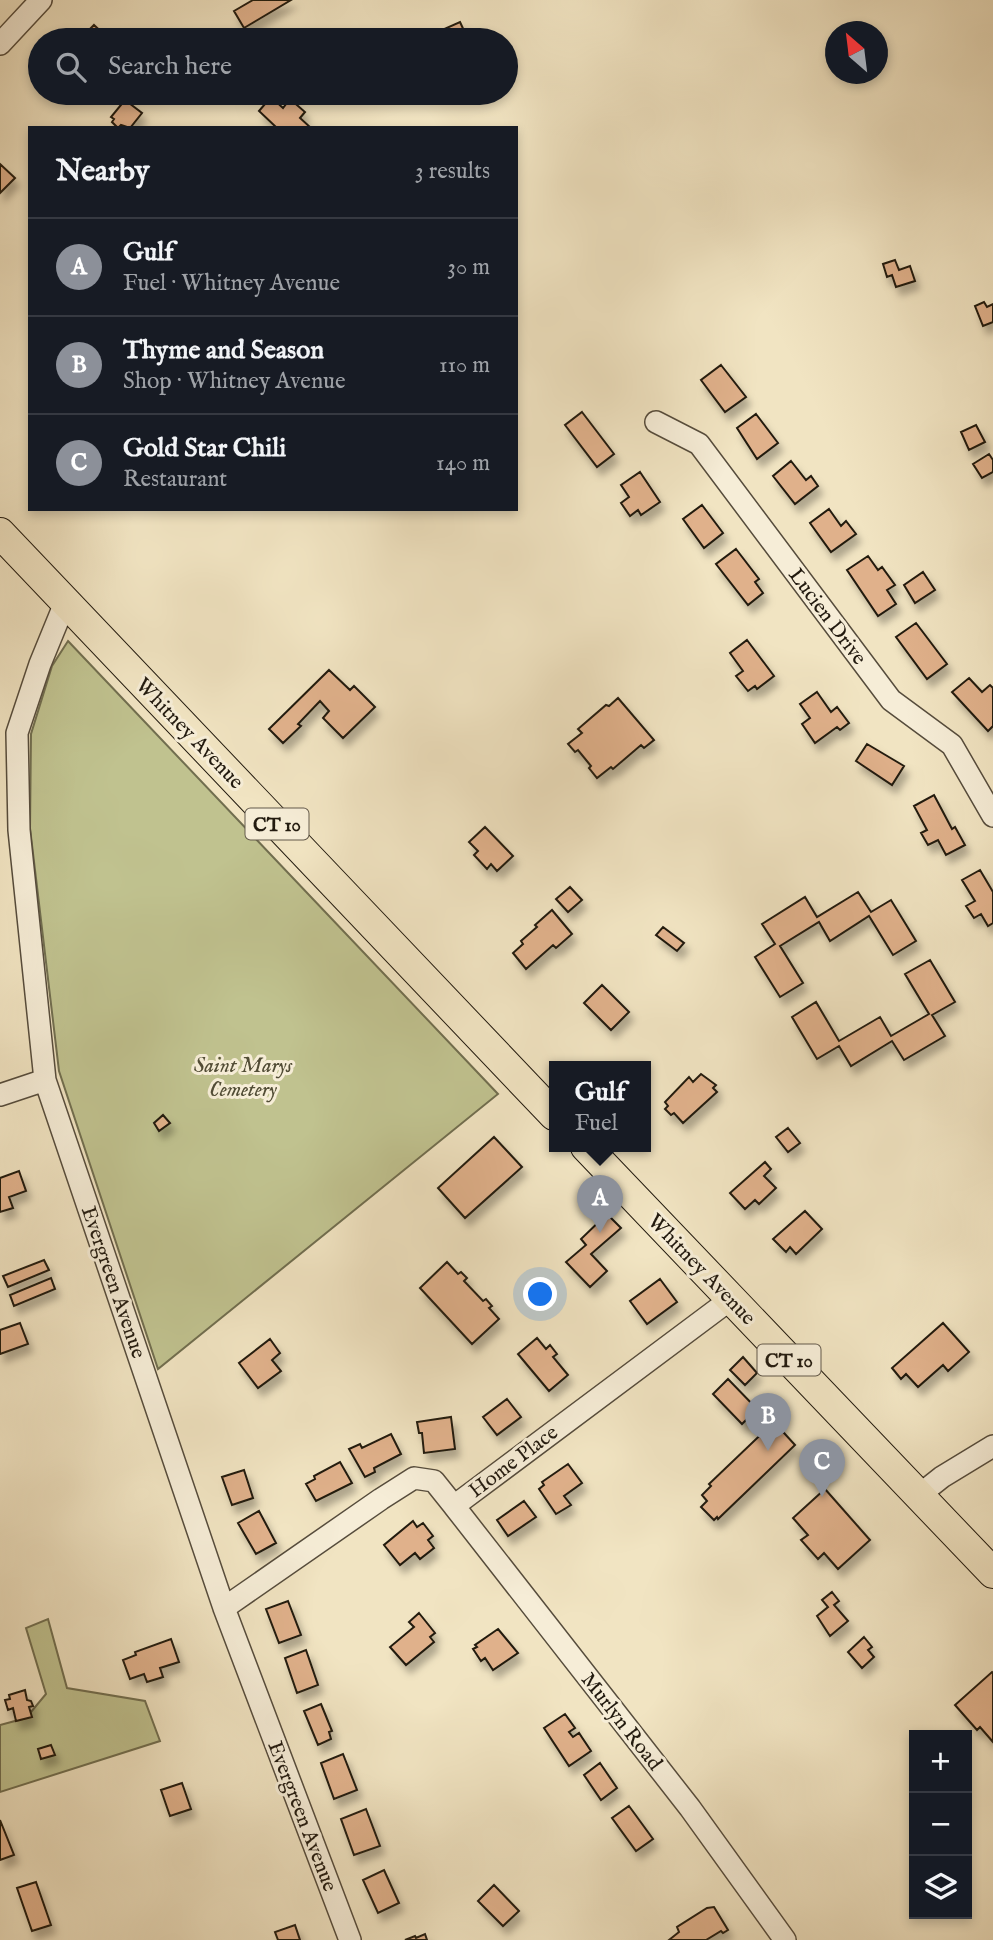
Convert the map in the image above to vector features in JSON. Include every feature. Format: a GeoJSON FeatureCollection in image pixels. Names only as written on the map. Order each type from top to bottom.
{"type":"FeatureCollection","features":[{"type":"Feature","properties":{"kind":"highway","name":"Whitney Avenue"},"geometry":{"type":"LineString","coordinates":[[0,533],[549,1109]]}},
{"type":"Feature","properties":{"kind":"highway","name":"Whitney Avenue"},"geometry":{"type":"LineString","coordinates":[[591,1152],[993,1573]]}},
{"type":"Feature","properties":{"kind":"street"},"geometry":{"type":"LineString","coordinates":[[0,44],[41,0]]}},
{"type":"Feature","properties":{"kind":"street","name":"Lucien Drive"},"geometry":{"type":"LineString","coordinates":[[656,422],[699,444],[891,700],[952,745],[993,816]]}},
{"type":"Feature","properties":{"kind":"street","name":"Evergreen Avenue"},"geometry":{"type":"LineString","coordinates":[[65,603],[40,664],[17,733],[19,830],[45,1080],[224,1608],[350,1940]]}},
{"type":"Feature","properties":{"kind":"street"},"geometry":{"type":"LineString","coordinates":[[0,1095],[45,1080]]}},
{"type":"Feature","properties":{"kind":"street","name":"Home Place"},"geometry":{"type":"LineString","coordinates":[[224,1608],[414,1478],[434,1481],[454,1506],[731,1299]]}},
{"type":"Feature","properties":{"kind":"street"},"geometry":{"type":"LineString","coordinates":[[918,1496],[993,1446]]}},
{"type":"Feature","properties":{"kind":"street","name":"Murlyn Road"},"geometry":{"type":"LineString","coordinates":[[454,1506],[690,1808],[785,1940]]}},
{"type":"Feature","properties":{"kind":"green space","name":"Saint Marys Cemetery"},"geometry":{"type":"Polygon","coordinates":[[[68,641],[498,1094],[158,1369],[59,1071],[30,828],[31,734],[52,666],[68,641]]]}},
{"type":"Feature","properties":{"kind":"green space"},"geometry":{"type":"Polygon","coordinates":[[[48,1619],[67,1688],[145,1701],[160,1741],[0,1792],[0,1725],[26,1718],[46,1694],[26,1628],[48,1619]]]}},
{"type":"Feature","properties":{"kind":"building"},"geometry":{"type":"Polygon","coordinates":[[[253,0],[291,0],[244,28],[234,11],[253,0]]]}},
{"type":"Feature","properties":{"kind":"building"},"geometry":{"type":"Polygon","coordinates":[[[460,22],[463,28],[446,28],[460,22]]]}},
{"type":"Feature","properties":{"kind":"building"},"geometry":{"type":"Polygon","coordinates":[[[121,105],[132,105],[142,113],[132,126],[116,126],[111,117],[121,105]]]}},
{"type":"Feature","properties":{"kind":"building"},"geometry":{"type":"Polygon","coordinates":[[[264,105],[280,105],[283,108],[285,105],[297,105],[305,112],[300,118],[309,126],[275,126],[259,111],[264,105]]]}},
{"type":"Feature","properties":{"kind":"building"},"geometry":{"type":"Polygon","coordinates":[[[0,164],[15,178],[0,193],[0,164]]]}},
{"type":"Feature","properties":{"kind":"building"},"geometry":{"type":"Polygon","coordinates":[[[895,260],[899,270],[910,266],[915,281],[896,287],[892,275],[887,277],[883,264],[895,260]]]}},
{"type":"Feature","properties":{"kind":"building"},"geometry":{"type":"Polygon","coordinates":[[[984,302],[987,307],[993,304],[993,322],[983,326],[975,306],[984,302]]]}},
{"type":"Feature","properties":{"kind":"building"},"geometry":{"type":"Polygon","coordinates":[[[721,365],[746,397],[725,412],[701,380],[721,365]]]}},
{"type":"Feature","properties":{"kind":"building"},"geometry":{"type":"Polygon","coordinates":[[[582,412],[614,454],[597,467],[565,425],[582,412]]]}},
{"type":"Feature","properties":{"kind":"building"},"geometry":{"type":"Polygon","coordinates":[[[756,414],[778,443],[757,459],[737,428],[756,414]]]}},
{"type":"Feature","properties":{"kind":"building"},"geometry":{"type":"Polygon","coordinates":[[[976,425],[985,442],[969,450],[961,432],[976,425]]]}},
{"type":"Feature","properties":{"kind":"building"},"geometry":{"type":"Polygon","coordinates":[[[989,454],[993,460],[993,472],[982,478],[973,464],[989,454]]]}},
{"type":"Feature","properties":{"kind":"building"},"geometry":{"type":"Polygon","coordinates":[[[791,461],[806,480],[811,476],[818,486],[795,504],[773,476],[791,461]]]}},
{"type":"Feature","properties":{"kind":"building"},"geometry":{"type":"Polygon","coordinates":[[[640,472],[660,502],[641,515],[638,510],[630,516],[621,503],[629,497],[621,485],[640,472]]]}},
{"type":"Feature","properties":{"kind":"building"},"geometry":{"type":"Polygon","coordinates":[[[702,505],[723,533],[704,548],[683,519],[702,505]]]}},
{"type":"Feature","properties":{"kind":"building"},"geometry":{"type":"Polygon","coordinates":[[[829,509],[841,526],[846,521],[856,534],[831,552],[810,523],[829,509]]]}},
{"type":"Feature","properties":{"kind":"building"},"geometry":{"type":"Polygon","coordinates":[[[736,549],[759,579],[755,582],[763,593],[748,605],[716,564],[736,549]]]}},
{"type":"Feature","properties":{"kind":"building"},"geometry":{"type":"Polygon","coordinates":[[[868,556],[878,570],[882,567],[895,585],[887,590],[896,604],[878,616],[847,570],[868,556]]]}},
{"type":"Feature","properties":{"kind":"building"},"geometry":{"type":"Polygon","coordinates":[[[923,572],[935,590],[915,603],[904,585],[923,572]]]}},
{"type":"Feature","properties":{"kind":"building"},"geometry":{"type":"Polygon","coordinates":[[[916,623],[947,664],[927,679],[896,637],[916,623]]]}},
{"type":"Feature","properties":{"kind":"building"},"geometry":{"type":"Polygon","coordinates":[[[747,640],[774,676],[757,689],[755,686],[748,691],[736,676],[743,671],[730,653],[747,640]]]}},
{"type":"Feature","properties":{"kind":"building"},"geometry":{"type":"Polygon","coordinates":[[[329,670],[350,690],[354,686],[375,707],[343,738],[323,718],[329,711],[320,701],[298,724],[301,726],[283,743],[269,729],[329,670]]]}},
{"type":"Feature","properties":{"kind":"building"},"geometry":{"type":"Polygon","coordinates":[[[969,678],[982,692],[990,685],[993,688],[993,726],[988,731],[952,692],[969,678]]]}},
{"type":"Feature","properties":{"kind":"building"},"geometry":{"type":"Polygon","coordinates":[[[817,692],[831,712],[837,707],[849,723],[840,730],[837,727],[815,743],[802,724],[810,718],[800,704],[817,692]]]}},
{"type":"Feature","properties":{"kind":"building"},"geometry":{"type":"Polygon","coordinates":[[[618,698],[654,740],[644,748],[641,745],[613,769],[611,767],[597,778],[578,750],[575,752],[568,744],[582,733],[578,729],[618,698]]]}},
{"type":"Feature","properties":{"kind":"building"},"geometry":{"type":"Polygon","coordinates":[[[867,744],[904,766],[892,785],[856,761],[867,744]]]}},
{"type":"Feature","properties":{"kind":"building"},"geometry":{"type":"Polygon","coordinates":[[[934,795],[952,829],[955,827],[965,845],[946,855],[938,840],[928,845],[921,833],[927,830],[914,806],[934,795]]]}},
{"type":"Feature","properties":{"kind":"building"},"geometry":{"type":"Polygon","coordinates":[[[485,827],[513,856],[497,871],[491,864],[487,869],[474,855],[478,851],[469,842],[485,827]]]}},
{"type":"Feature","properties":{"kind":"building"},"geometry":{"type":"Polygon","coordinates":[[[980,870],[993,892],[993,923],[988,926],[981,914],[974,918],[966,906],[975,901],[962,880],[980,870]]]}},
{"type":"Feature","properties":{"kind":"building"},"geometry":{"type":"Polygon","coordinates":[[[570,887],[582,900],[568,912],[556,899],[570,887]]]}},
{"type":"Feature","properties":{"kind":"building"},"geometry":{"type":"Polygon","coordinates":[[[858,892],[871,912],[891,900],[916,941],[893,955],[869,916],[830,941],[819,922],[780,946],[803,983],[780,997],[755,957],[775,944],[762,924],[805,897],[817,917],[858,892]]]}},
{"type":"Feature","properties":{"kind":"building"},"geometry":{"type":"Polygon","coordinates":[[[552,910],[572,934],[556,948],[553,945],[526,969],[513,953],[523,944],[521,941],[537,927],[535,925],[552,910]]]}},
{"type":"Feature","properties":{"kind":"building"},"geometry":{"type":"Polygon","coordinates":[[[663,927],[684,943],[677,951],[656,935],[663,927]]]}},
{"type":"Feature","properties":{"kind":"building"},"geometry":{"type":"Polygon","coordinates":[[[930,960],[955,1002],[932,1015],[945,1036],[904,1060],[892,1041],[851,1066],[839,1046],[817,1059],[792,1017],[816,1002],[839,1041],[880,1017],[891,1036],[929,1014],[905,974],[930,960]]]}},
{"type":"Feature","properties":{"kind":"building"},"geometry":{"type":"Polygon","coordinates":[[[602,985],[629,1012],[611,1030],[584,1003],[602,985]]]}},
{"type":"Feature","properties":{"kind":"building"},"geometry":{"type":"Polygon","coordinates":[[[701,1074],[716,1085],[713,1088],[717,1092],[683,1123],[674,1113],[671,1115],[665,1109],[668,1106],[665,1102],[689,1077],[693,1082],[701,1074]]]}},
{"type":"Feature","properties":{"kind":"building"},"geometry":{"type":"Polygon","coordinates":[[[163,1115],[170,1123],[159,1131],[154,1123],[163,1115]]]}},
{"type":"Feature","properties":{"kind":"building"},"geometry":{"type":"Polygon","coordinates":[[[788,1128],[800,1143],[788,1152],[776,1137],[788,1128]]]}},
{"type":"Feature","properties":{"kind":"building"},"geometry":{"type":"Polygon","coordinates":[[[494,1137],[522,1167],[465,1218],[438,1188],[494,1137]]]}},
{"type":"Feature","properties":{"kind":"building"},"geometry":{"type":"Polygon","coordinates":[[[765,1162],[771,1169],[764,1176],[776,1188],[759,1204],[755,1200],[745,1209],[730,1193],[765,1162]]]}},
{"type":"Feature","properties":{"kind":"building"},"geometry":{"type":"Polygon","coordinates":[[[19,1171],[26,1191],[9,1197],[13,1208],[0,1212],[0,1178],[19,1171]]]}},
{"type":"Feature","properties":{"kind":"building"},"geometry":{"type":"Polygon","coordinates":[[[805,1211],[822,1229],[796,1254],[790,1247],[786,1252],[773,1239],[805,1211]]]}},
{"type":"Feature","properties":{"kind":"building"},"geometry":{"type":"Polygon","coordinates":[[[607,1214],[621,1228],[591,1254],[607,1271],[590,1287],[566,1262],[586,1245],[581,1239],[607,1214]]]}},
{"type":"Feature","properties":{"kind":"building"},"geometry":{"type":"Polygon","coordinates":[[[44,1260],[49,1270],[8,1287],[3,1276],[44,1260]]]}},
{"type":"Feature","properties":{"kind":"building"},"geometry":{"type":"Polygon","coordinates":[[[447,1262],[458,1274],[461,1272],[467,1278],[464,1281],[483,1301],[486,1299],[492,1306],[489,1308],[499,1319],[472,1344],[420,1288],[447,1262]]]}},
{"type":"Feature","properties":{"kind":"building"},"geometry":{"type":"Polygon","coordinates":[[[51,1278],[55,1289],[14,1306],[10,1295],[51,1278]]]}},
{"type":"Feature","properties":{"kind":"building"},"geometry":{"type":"Polygon","coordinates":[[[660,1279],[677,1302],[647,1324],[630,1301],[660,1279]]]}},
{"type":"Feature","properties":{"kind":"building"},"geometry":{"type":"Polygon","coordinates":[[[20,1323],[28,1344],[0,1354],[0,1330],[20,1323]]]}},
{"type":"Feature","properties":{"kind":"building"},"geometry":{"type":"Polygon","coordinates":[[[943,1323],[969,1352],[948,1371],[943,1365],[918,1387],[906,1374],[901,1379],[892,1368],[943,1323]]]}},
{"type":"Feature","properties":{"kind":"building"},"geometry":{"type":"Polygon","coordinates":[[[537,1338],[546,1349],[550,1345],[557,1354],[553,1357],[568,1375],[549,1391],[518,1354],[537,1338]]]}},
{"type":"Feature","properties":{"kind":"building"},"geometry":{"type":"Polygon","coordinates":[[[270,1339],[280,1353],[272,1360],[281,1371],[258,1388],[239,1363],[270,1339]]]}},
{"type":"Feature","properties":{"kind":"building"},"geometry":{"type":"Polygon","coordinates":[[[743,1357],[757,1373],[745,1385],[730,1370],[743,1357]]]}},
{"type":"Feature","properties":{"kind":"building"},"geometry":{"type":"Polygon","coordinates":[[[728,1379],[757,1409],[742,1424],[713,1394],[728,1379]]]}},
{"type":"Feature","properties":{"kind":"building"},"geometry":{"type":"Polygon","coordinates":[[[507,1399],[521,1417],[497,1435],[483,1417],[507,1399]]]}},
{"type":"Feature","properties":{"kind":"building"},"geometry":{"type":"Polygon","coordinates":[[[451,1417],[455,1449],[424,1453],[422,1433],[419,1433],[417,1422],[451,1417]]]}},
{"type":"Feature","properties":{"kind":"building"},"geometry":{"type":"Polygon","coordinates":[[[774,1422],[795,1445],[714,1520],[701,1507],[707,1501],[702,1495],[711,1486],[709,1484],[774,1422]]]}},
{"type":"Feature","properties":{"kind":"building"},"geometry":{"type":"Polygon","coordinates":[[[391,1434],[401,1454],[374,1468],[375,1472],[365,1477],[349,1449],[360,1444],[362,1448],[391,1434]]]}},
{"type":"Feature","properties":{"kind":"building"},"geometry":{"type":"Polygon","coordinates":[[[340,1462],[352,1483],[316,1501],[306,1484],[315,1479],[314,1476],[340,1462]]]}},
{"type":"Feature","properties":{"kind":"building"},"geometry":{"type":"Polygon","coordinates":[[[568,1464],[582,1483],[564,1496],[571,1505],[556,1514],[539,1489],[544,1485],[542,1482],[568,1464]]]}},
{"type":"Feature","properties":{"kind":"building"},"geometry":{"type":"Polygon","coordinates":[[[244,1470],[253,1498],[232,1505],[222,1477],[244,1470]]]}},
{"type":"Feature","properties":{"kind":"building"},"geometry":{"type":"Polygon","coordinates":[[[825,1489],[870,1540],[838,1569],[824,1553],[818,1559],[801,1540],[808,1535],[793,1518],[825,1489]]]}},
{"type":"Feature","properties":{"kind":"building"},"geometry":{"type":"Polygon","coordinates":[[[524,1501],[536,1517],[508,1536],[497,1520],[524,1501]]]}},
{"type":"Feature","properties":{"kind":"building"},"geometry":{"type":"Polygon","coordinates":[[[259,1511],[276,1543],[256,1554],[238,1523],[259,1511]]]}},
{"type":"Feature","properties":{"kind":"building"},"geometry":{"type":"Polygon","coordinates":[[[413,1521],[417,1527],[423,1523],[433,1536],[428,1540],[434,1548],[420,1559],[415,1553],[400,1565],[384,1545],[413,1521]]]}},
{"type":"Feature","properties":{"kind":"building"},"geometry":{"type":"Polygon","coordinates":[[[832,1592],[839,1601],[834,1605],[848,1621],[830,1636],[817,1616],[828,1607],[822,1600],[832,1592]]]}},
{"type":"Feature","properties":{"kind":"building"},"geometry":{"type":"Polygon","coordinates":[[[288,1601],[301,1635],[279,1643],[266,1609],[288,1601]]]}},
{"type":"Feature","properties":{"kind":"building"},"geometry":{"type":"Polygon","coordinates":[[[419,1613],[435,1633],[430,1637],[434,1642],[406,1665],[390,1647],[414,1627],[409,1622],[419,1613]]]}},
{"type":"Feature","properties":{"kind":"building"},"geometry":{"type":"Polygon","coordinates":[[[498,1629],[518,1653],[493,1670],[485,1658],[481,1661],[473,1649],[498,1629]]]}},
{"type":"Feature","properties":{"kind":"building"},"geometry":{"type":"Polygon","coordinates":[[[864,1637],[872,1647],[868,1650],[874,1657],[862,1668],[848,1652],[864,1637]]]}},
{"type":"Feature","properties":{"kind":"building"},"geometry":{"type":"Polygon","coordinates":[[[171,1639],[179,1662],[160,1668],[163,1677],[147,1682],[144,1674],[130,1679],[123,1660],[136,1655],[135,1652],[171,1639]]]}},
{"type":"Feature","properties":{"kind":"building"},"geometry":{"type":"Polygon","coordinates":[[[306,1650],[318,1685],[297,1693],[285,1658],[306,1650]]]}},
{"type":"Feature","properties":{"kind":"building"},"geometry":{"type":"Polygon","coordinates":[[[992,1672],[993,1742],[980,1727],[977,1730],[955,1705],[992,1672]]]}},
{"type":"Feature","properties":{"kind":"building"},"geometry":{"type":"Polygon","coordinates":[[[25,1690],[27,1700],[31,1701],[33,1706],[29,1707],[32,1717],[16,1721],[13,1708],[8,1710],[5,1700],[10,1699],[9,1695],[25,1690]]]}},
{"type":"Feature","properties":{"kind":"building"},"geometry":{"type":"Polygon","coordinates":[[[321,1704],[332,1731],[329,1732],[331,1739],[318,1745],[304,1711],[321,1704]]]}},
{"type":"Feature","properties":{"kind":"building"},"geometry":{"type":"Polygon","coordinates":[[[565,1714],[575,1728],[569,1732],[573,1737],[579,1733],[591,1751],[569,1766],[544,1728],[565,1714]]]}},
{"type":"Feature","properties":{"kind":"building"},"geometry":{"type":"Polygon","coordinates":[[[51,1745],[55,1755],[41,1759],[38,1749],[51,1745]]]}},
{"type":"Feature","properties":{"kind":"building"},"geometry":{"type":"Polygon","coordinates":[[[343,1754],[357,1790],[334,1799],[321,1763],[343,1754]]]}},
{"type":"Feature","properties":{"kind":"building"},"geometry":{"type":"Polygon","coordinates":[[[600,1763],[617,1788],[601,1800],[584,1775],[600,1763]]]}},
{"type":"Feature","properties":{"kind":"building"},"geometry":{"type":"Polygon","coordinates":[[[182,1783],[191,1809],[170,1816],[161,1790],[182,1783]]]}},
{"type":"Feature","properties":{"kind":"building"},"geometry":{"type":"Polygon","coordinates":[[[629,1806],[653,1839],[636,1851],[612,1818],[629,1806]]]}},
{"type":"Feature","properties":{"kind":"building"},"geometry":{"type":"Polygon","coordinates":[[[366,1809],[380,1846],[354,1855],[341,1819],[366,1809]]]}},
{"type":"Feature","properties":{"kind":"building"},"geometry":{"type":"Polygon","coordinates":[[[0,1820],[14,1855],[0,1860],[0,1820]]]}},
{"type":"Feature","properties":{"kind":"building"},"geometry":{"type":"Polygon","coordinates":[[[384,1870],[399,1903],[378,1913],[363,1880],[384,1870]]]}},
{"type":"Feature","properties":{"kind":"building"},"geometry":{"type":"Polygon","coordinates":[[[36,1882],[51,1925],[32,1931],[17,1888],[36,1882]]]}},
{"type":"Feature","properties":{"kind":"building"},"geometry":{"type":"Polygon","coordinates":[[[494,1885],[519,1911],[503,1926],[478,1901],[494,1885]]]}},
{"type":"Feature","properties":{"kind":"building"},"geometry":{"type":"Polygon","coordinates":[[[714,1907],[728,1930],[706,1940],[669,1940],[679,1932],[677,1927],[707,1908],[714,1907]]]}},
{"type":"Feature","properties":{"kind":"building"},"geometry":{"type":"Polygon","coordinates":[[[295,1925],[300,1940],[278,1940],[275,1932],[295,1925]]]}},
{"type":"Feature","properties":{"kind":"building"},"geometry":{"type":"Polygon","coordinates":[[[425,1934],[427,1940],[405,1940],[415,1936],[416,1938],[425,1934]]]}},
{"type":"Feature","properties":{"kind":"place","name":"Gulf"},"geometry":{"type":"Point","coordinates":[600,1233]}},
{"type":"Feature","properties":{"kind":"place","name":"Thyme and Season"},"geometry":{"type":"Point","coordinates":[768,1451]}},
{"type":"Feature","properties":{"kind":"place","name":"Gold Star Chili"},"geometry":{"type":"Point","coordinates":[822,1497]}}]}
